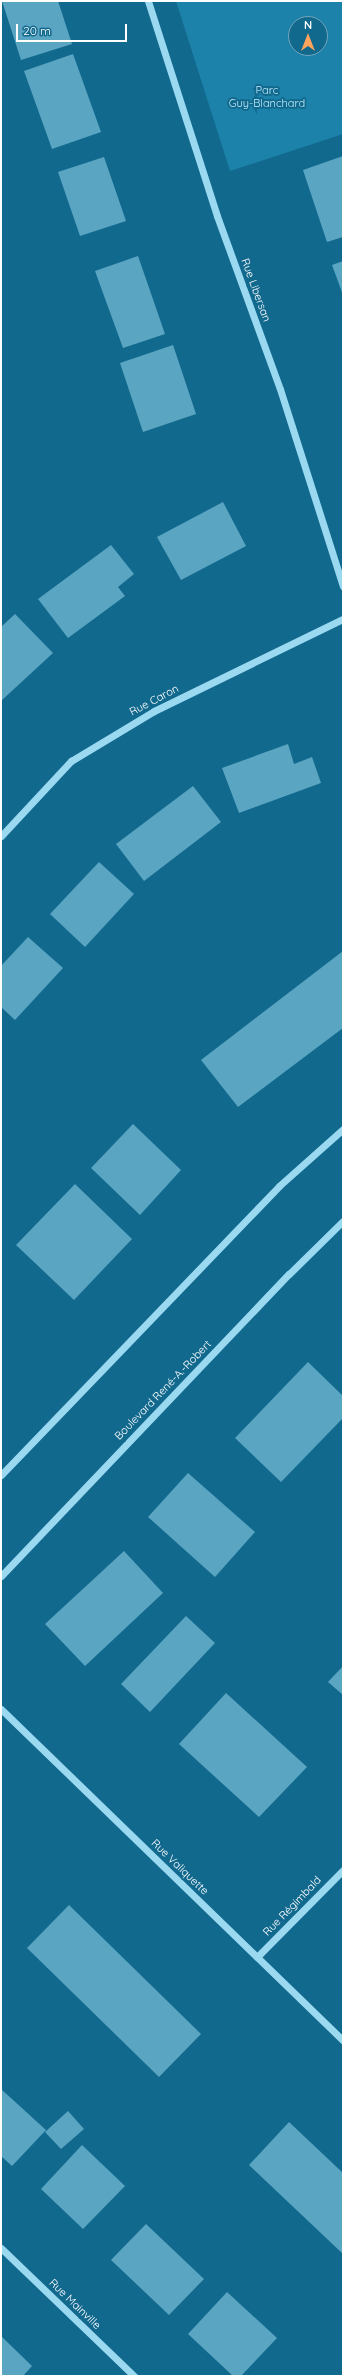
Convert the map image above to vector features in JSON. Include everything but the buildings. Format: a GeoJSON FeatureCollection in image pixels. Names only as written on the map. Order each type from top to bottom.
{"type":"FeatureCollection","features":[{"type":"Feature","properties":{"kind":"street","name":"Rue Libersan"},"geometry":{"type":"LineString","coordinates":[[148,1],[217,216],[280,389],[343,586]]}},
{"type":"Feature","properties":{"kind":"street","name":"Rue Caron"},"geometry":{"type":"LineString","coordinates":[[1,836],[71,761],[154,711],[343,619]]}},
{"type":"Feature","properties":{"kind":"street"},"geometry":{"type":"LineString","coordinates":[[1,1475],[279,1186],[343,1129]]}},
{"type":"Feature","properties":{"kind":"street","name":"Boulevard René-A.-Robert"},"geometry":{"type":"LineString","coordinates":[[1,1576],[289,1274],[343,1221]]}},
{"type":"Feature","properties":{"kind":"street","name":"Rue Valiquette"},"geometry":{"type":"LineString","coordinates":[[1,1709],[343,2041]]}},
{"type":"Feature","properties":{"kind":"street","name":"Rue Régimbald"},"geometry":{"type":"LineString","coordinates":[[257,1957],[343,1870]]}},
{"type":"Feature","properties":{"kind":"street","name":"Rue Mainville"},"geometry":{"type":"LineString","coordinates":[[1,2248],[134,2376]]}},
{"type":"Feature","properties":{"kind":"green space","name":"Parc Guy-Blanchard"},"geometry":{"type":"Polygon","coordinates":[[[176,1],[343,1],[343,134],[230,171],[176,1]]]}}]}
